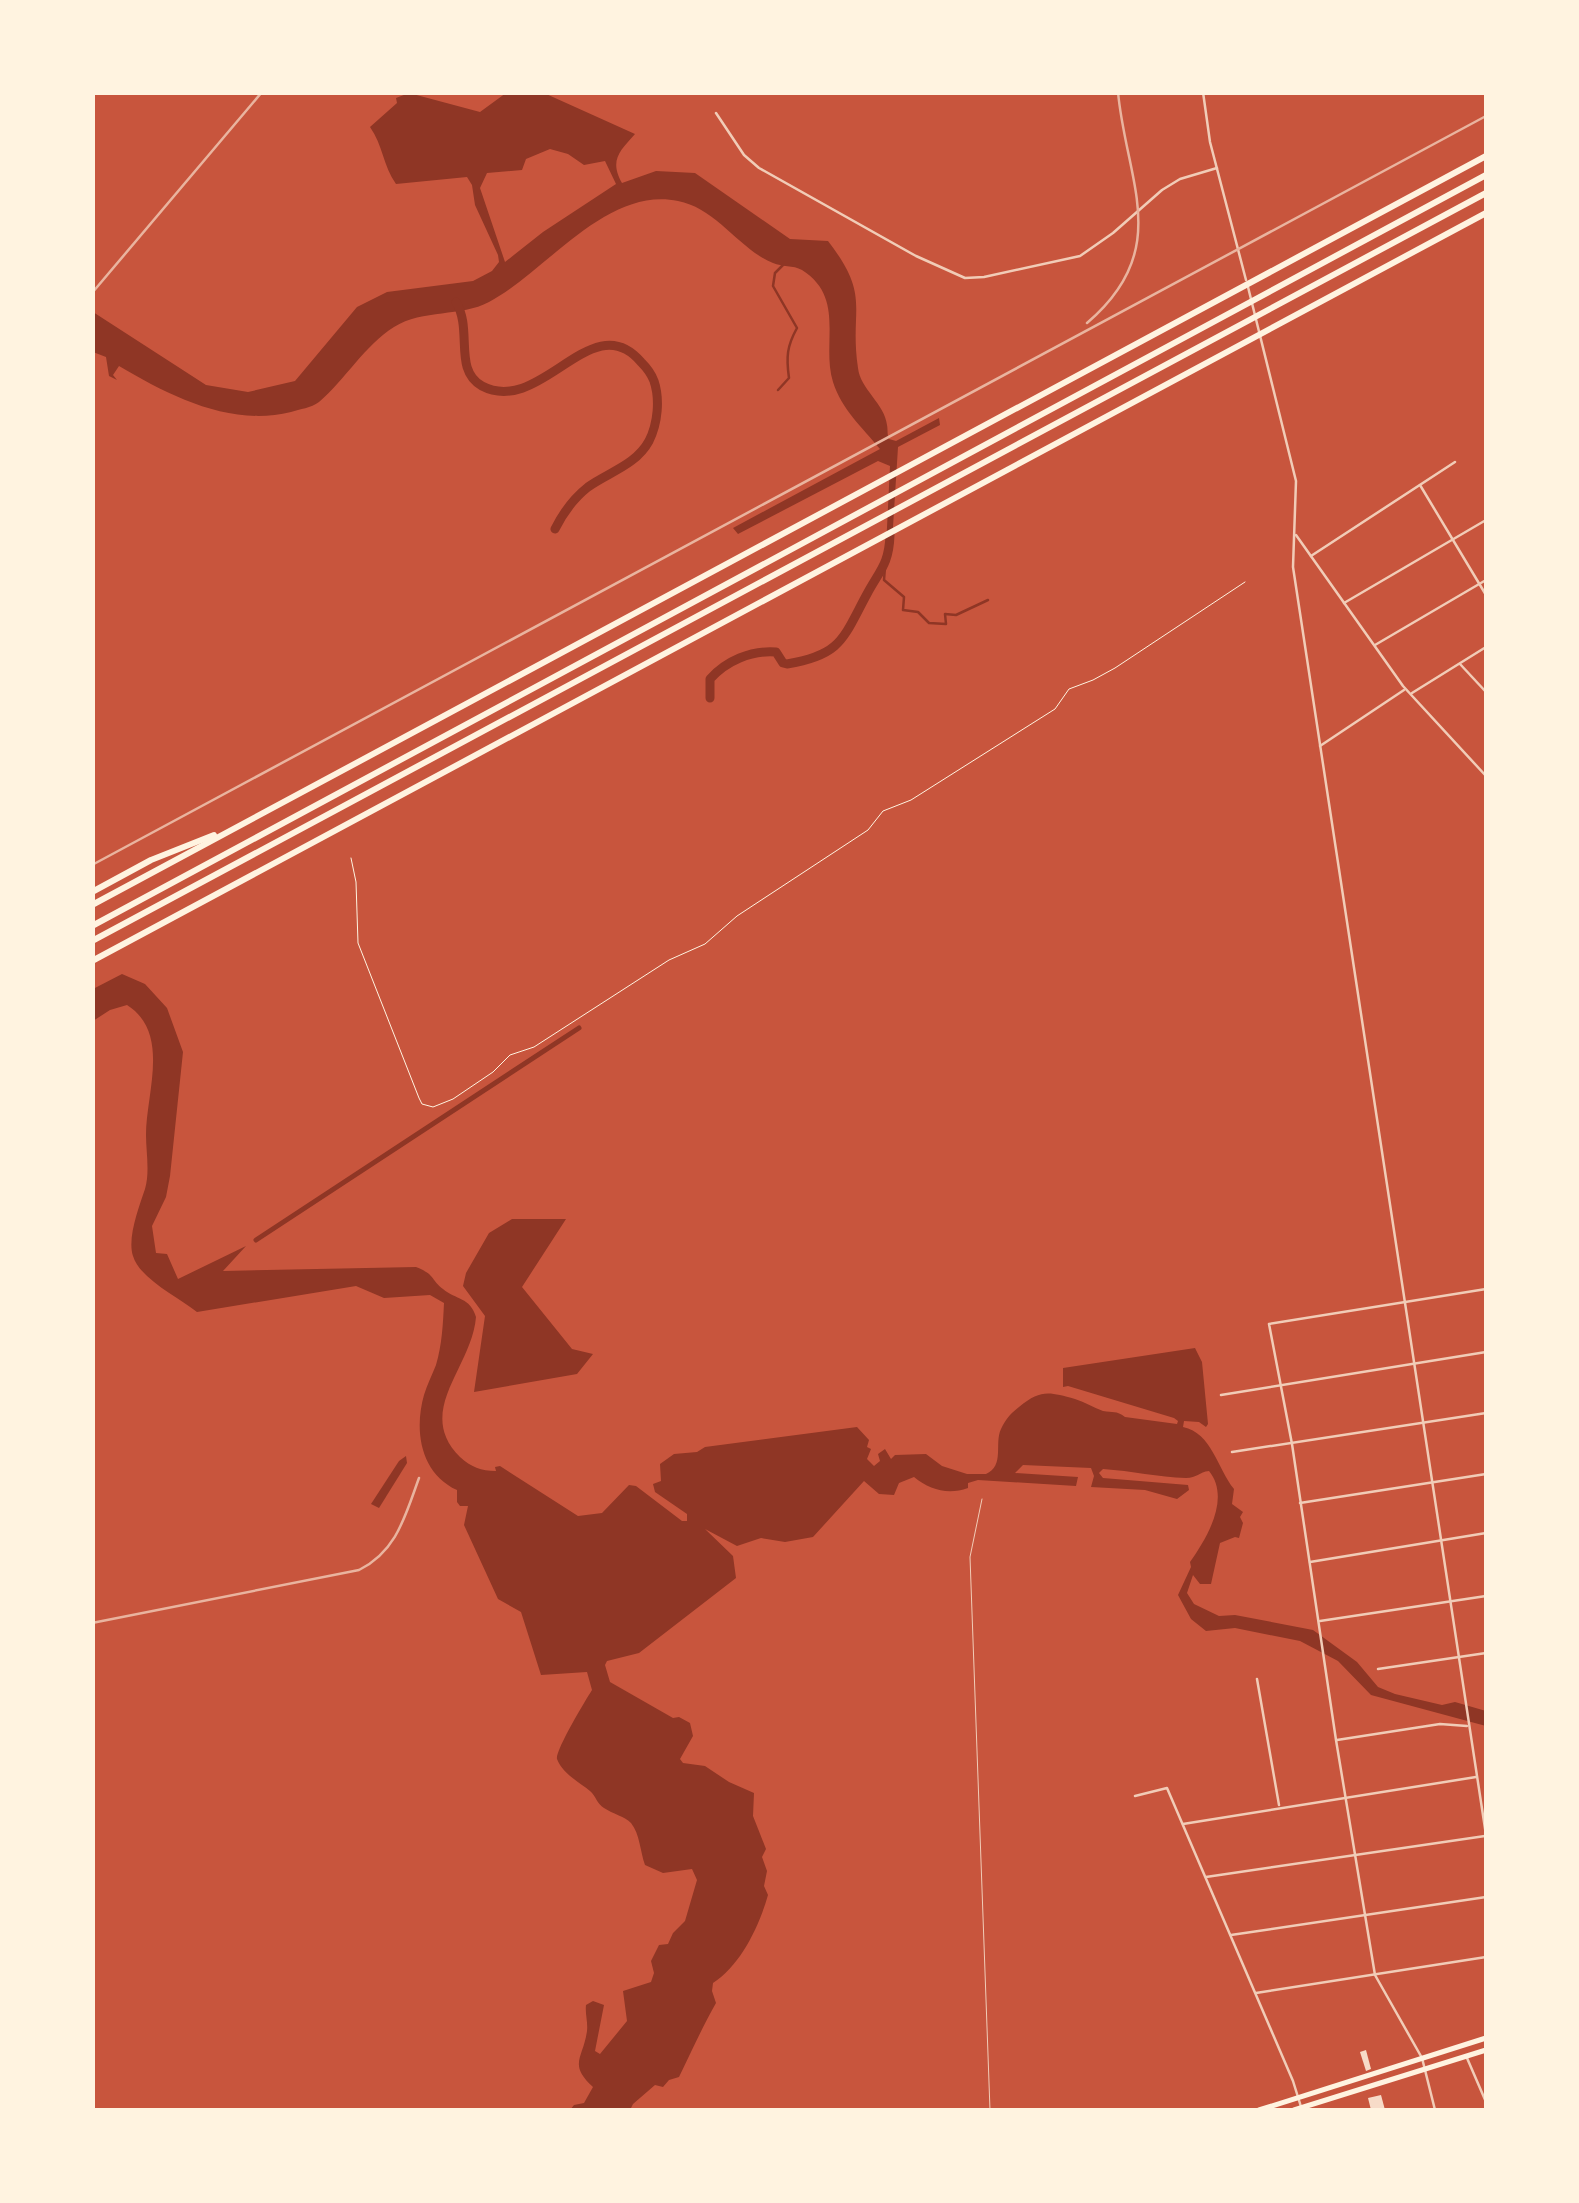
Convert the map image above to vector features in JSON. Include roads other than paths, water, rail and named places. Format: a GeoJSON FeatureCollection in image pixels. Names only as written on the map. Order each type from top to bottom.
{"type":"FeatureCollection","features":[{"type":"Feature","properties":{"kind":"highway"},"geometry":{"type":"LineString","coordinates":[[92,905],[1486,156]]}},
{"type":"Feature","properties":{"kind":"highway"},"geometry":{"type":"LineString","coordinates":[[92,926],[1486,175]]}},
{"type":"Feature","properties":{"kind":"highway"},"geometry":{"type":"LineString","coordinates":[[92,941],[1486,193]]}},
{"type":"Feature","properties":{"kind":"highway"},"geometry":{"type":"LineString","coordinates":[[92,960],[1486,213]]}},
{"type":"Feature","properties":{"kind":"highway"},"geometry":{"type":"LineString","coordinates":[[92,892],[168,852],[225,832]]}},
{"type":"Feature","properties":{"kind":"highway"},"geometry":{"type":"LineString","coordinates":[[1259,2110],[1486,2038]]}},
{"type":"Feature","properties":{"kind":"highway"},"geometry":{"type":"LineString","coordinates":[[1299,2110],[1486,2050]]}},
{"type":"Feature","properties":{"kind":"street"},"geometry":{"type":"LineString","coordinates":[[1203,92],[1217,168],[1296,481],[1293,567],[1486,1835],[1206,1878]]}},
{"type":"Feature","properties":{"kind":"street"},"geometry":{"type":"LineString","coordinates":[[716,113],[744,155],[760,168],[948,273],[966,278],[1066,261],[1094,248],[1162,190],[1180,179],[1217,168]]}},
{"type":"Feature","properties":{"kind":"street"},"geometry":{"type":"LineString","coordinates":[[1310,557],[1455,462]]}},
{"type":"Feature","properties":{"kind":"street"},"geometry":{"type":"LineString","coordinates":[[1420,483],[1486,595]]}},
{"type":"Feature","properties":{"kind":"street"},"geometry":{"type":"LineString","coordinates":[[1343,603],[1486,520]]}},
{"type":"Feature","properties":{"kind":"street"},"geometry":{"type":"LineString","coordinates":[[1296,534],[1406,689],[1486,776]]}},
{"type":"Feature","properties":{"kind":"street"},"geometry":{"type":"LineString","coordinates":[[1373,646],[1486,580]]}},
{"type":"Feature","properties":{"kind":"street"},"geometry":{"type":"LineString","coordinates":[[1410,694],[1486,646]]}},
{"type":"Feature","properties":{"kind":"street"},"geometry":{"type":"LineString","coordinates":[[1460,663],[1486,691]]}},
{"type":"Feature","properties":{"kind":"street"},"geometry":{"type":"LineString","coordinates":[[1320,746],[1406,689]]}},
{"type":"Feature","properties":{"kind":"street"},"geometry":{"type":"LineString","coordinates":[[1436,2110],[1422,2058],[1375,1974],[1292,1444],[1269,1324],[1486,1289]]}},
{"type":"Feature","properties":{"kind":"street"},"geometry":{"type":"LineString","coordinates":[[1221,1395],[1486,1352]]}},
{"type":"Feature","properties":{"kind":"street"},"geometry":{"type":"LineString","coordinates":[[1232,1452],[1486,1413]]}},
{"type":"Feature","properties":{"kind":"street"},"geometry":{"type":"LineString","coordinates":[[1300,1503],[1486,1474]]}},
{"type":"Feature","properties":{"kind":"street"},"geometry":{"type":"LineString","coordinates":[[1309,1562],[1486,1533]]}},
{"type":"Feature","properties":{"kind":"street"},"geometry":{"type":"LineString","coordinates":[[1318,1621],[1486,1596]]}},
{"type":"Feature","properties":{"kind":"street"},"geometry":{"type":"LineString","coordinates":[[1378,1669],[1486,1653]]}},
{"type":"Feature","properties":{"kind":"street"},"geometry":{"type":"LineString","coordinates":[[1257,1679],[1279,1806]]}},
{"type":"Feature","properties":{"kind":"street"},"geometry":{"type":"LineString","coordinates":[[1336,1740],[1440,1724],[1469,1725]]}},
{"type":"Feature","properties":{"kind":"street"},"geometry":{"type":"LineString","coordinates":[[1181,1825],[1279,1806],[1478,1777]]}},
{"type":"Feature","properties":{"kind":"street"},"geometry":{"type":"LineString","coordinates":[[1135,1796],[1168,1788],[1298,2098],[1299,2110]]}},
{"type":"Feature","properties":{"kind":"street"},"geometry":{"type":"LineString","coordinates":[[1230,1935],[1486,1897]]}},
{"type":"Feature","properties":{"kind":"street"},"geometry":{"type":"LineString","coordinates":[[1255,1994],[1486,1957]]}},
{"type":"Feature","properties":{"kind":"street"},"geometry":{"type":"LineString","coordinates":[[1466,2056],[1486,2102]]}},
{"type":"Feature","properties":{"kind":"lane"},"geometry":{"type":"LineString","coordinates":[[982,1498],[970,1559],[990,2110]]}},
{"type":"Feature","properties":{"kind":"waterway"},"geometry":{"type":"LineString","coordinates":[[778,390],[789,378],[788,352],[797,328],[773,286],[775,273],[785,263]]}},
{"type":"Feature","properties":{"kind":"waterway"},"geometry":{"type":"LineString","coordinates":[[456,302],[461,313],[468,370],[482,386],[504,391],[525,387],[585,352],[604,346],[623,348],[653,378],[657,411],[644,449],[583,491],[555,529]]}},
{"type":"Feature","properties":{"kind":"waterway"},"geometry":{"type":"LineString","coordinates":[[710,698],[710,679],[740,658],[776,652],[787,664],[819,655],[839,642],[883,566],[890,535]]}},
{"type":"Feature","properties":{"kind":"waterway"},"geometry":{"type":"LineString","coordinates":[[885,567],[884,580],[904,597],[903,610],[918,612],[929,623],[946,624],[945,614],[956,615],[988,600]]}},
{"type":"Feature","properties":{"kind":"waterway"},"geometry":{"type":"LineString","coordinates":[[256,1240],[579,1028]]}},
{"type":"Feature","properties":{"kind":"railway"},"geometry":{"type":"LineString","coordinates":[[92,293],[262,92]]}},
{"type":"Feature","properties":{"kind":"railway"},"geometry":{"type":"LineString","coordinates":[[1087,323],[1114,295],[1130,268],[1137,241],[1135,185],[1118,92]]}},
{"type":"Feature","properties":{"kind":"railway"},"geometry":{"type":"LineString","coordinates":[[92,865],[1486,116]]}},
{"type":"Feature","properties":{"kind":"railway"},"geometry":{"type":"LineString","coordinates":[[92,1623],[359,1570],[391,1543],[419,1478]]}}]}
